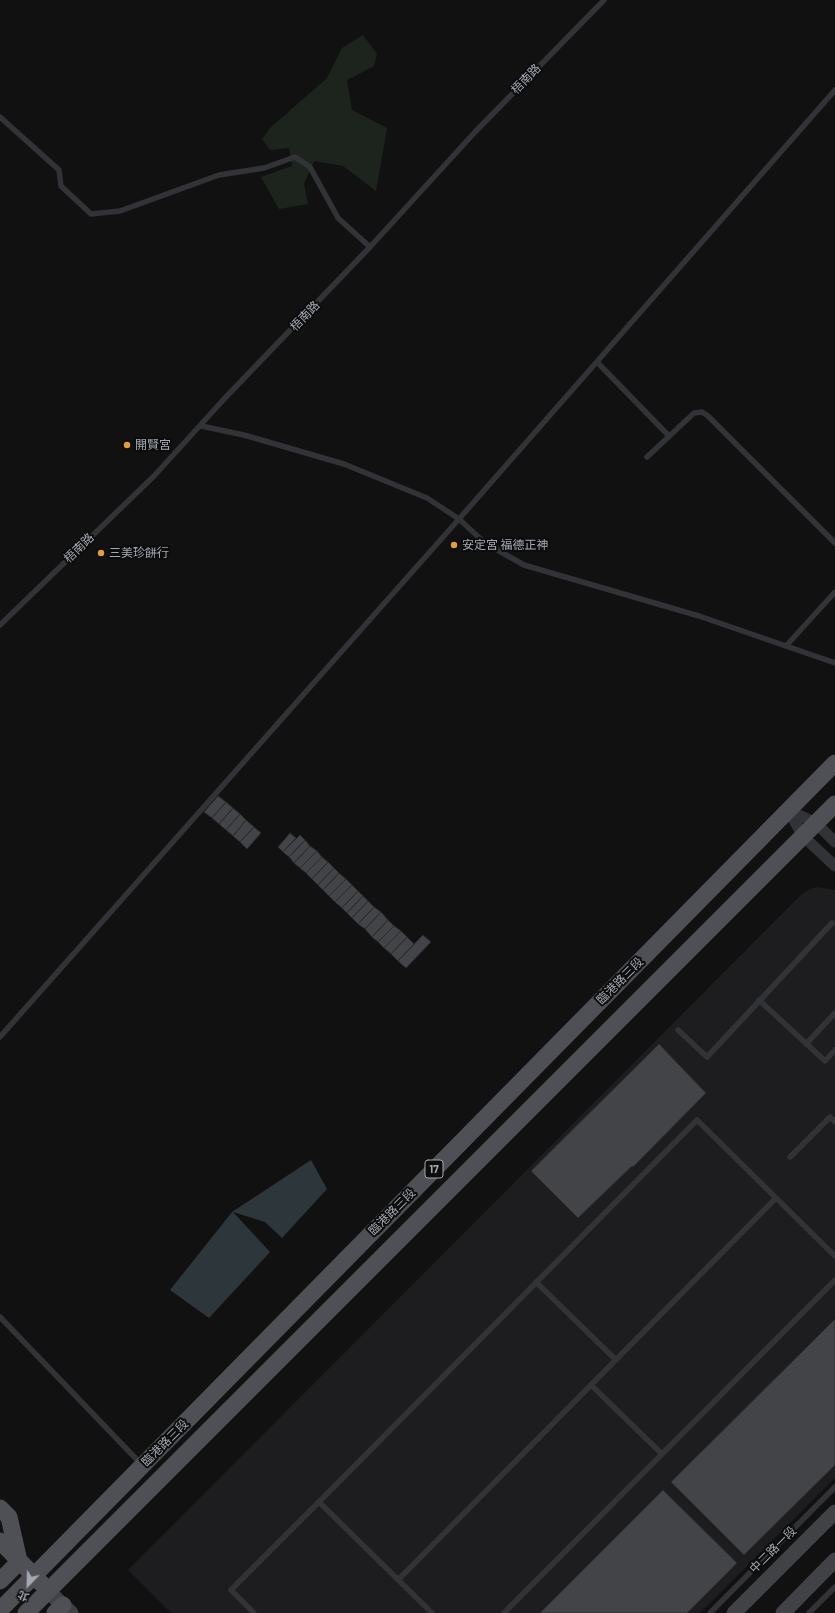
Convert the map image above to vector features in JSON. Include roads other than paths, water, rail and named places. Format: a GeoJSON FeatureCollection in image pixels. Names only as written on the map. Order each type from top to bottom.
{"type":"FeatureCollection","features":[{"type":"Feature","properties":{"kind":"main road","name":"臨港路三段"},"geometry":{"type":"LineString","coordinates":[[33,1576],[835,763]]}},
{"type":"Feature","properties":{"kind":"main road","name":"臨港路三段"},"geometry":{"type":"LineString","coordinates":[[48,1590],[835,804]]}},
{"type":"Feature","properties":{"kind":"main road"},"geometry":{"type":"LineString","coordinates":[[0,1508],[9,1517],[19,1562]]}},
{"type":"Feature","properties":{"kind":"main road"},"geometry":{"type":"LineString","coordinates":[[0,1541],[48,1590]]}},
{"type":"Feature","properties":{"kind":"main road"},"geometry":{"type":"LineString","coordinates":[[0,1581],[19,1562]]}},
{"type":"Feature","properties":{"kind":"main road","name":"17"},"geometry":{"type":"LineString","coordinates":[[3,1601],[33,1576]]}},
{"type":"Feature","properties":{"kind":"main road","name":"17"},"geometry":{"type":"LineString","coordinates":[[26,1613],[48,1590]]}},
{"type":"Feature","properties":{"kind":"main road"},"geometry":{"type":"LineString","coordinates":[[3,1601],[22,1613]]}},
{"type":"Feature","properties":{"kind":"street"},"geometry":{"type":"LineString","coordinates":[[788,810],[816,823],[835,842]]}},
{"type":"Feature","properties":{"kind":"street"},"geometry":{"type":"LineString","coordinates":[[788,810],[803,836],[835,866]]}},
{"type":"Feature","properties":{"kind":"street","name":"中二路一段"},"geometry":{"type":"LineString","coordinates":[[734,1613],[835,1512]]}},
{"type":"Feature","properties":{"kind":"street"},"geometry":{"type":"LineString","coordinates":[[783,1613],[835,1560]]}},
{"type":"Feature","properties":{"kind":"street"},"geometry":{"type":"LineString","coordinates":[[48,1590],[63,1610]]}},
{"type":"Feature","properties":{"kind":"lane","name":"梧南路"},"geometry":{"type":"LineString","coordinates":[[0,625],[154,476],[225,398],[370,247],[475,132],[604,0]]}},
{"type":"Feature","properties":{"kind":"lane"},"geometry":{"type":"LineString","coordinates":[[0,1037],[459,519],[835,90]]}},
{"type":"Feature","properties":{"kind":"lane"},"geometry":{"type":"LineString","coordinates":[[0,117],[59,170],[61,186],[91,214],[120,211],[219,175],[264,168],[295,157],[310,167],[338,218],[370,247]]}},
{"type":"Feature","properties":{"kind":"lane"},"geometry":{"type":"LineString","coordinates":[[597,362],[669,436]]}},
{"type":"Feature","properties":{"kind":"lane"},"geometry":{"type":"LineString","coordinates":[[648,457],[694,413],[702,412],[708,416],[835,543]]}},
{"type":"Feature","properties":{"kind":"lane"},"geometry":{"type":"LineString","coordinates":[[201,426],[244,435],[344,464],[427,498],[459,519],[485,543],[524,565],[699,616],[835,663]]}},
{"type":"Feature","properties":{"kind":"lane"},"geometry":{"type":"LineString","coordinates":[[786,646],[835,592]]}},
{"type":"Feature","properties":{"kind":"lane"},"geometry":{"type":"LineString","coordinates":[[678,1030],[707,1057],[832,923]]}},
{"type":"Feature","properties":{"kind":"lane"},"geometry":{"type":"LineString","coordinates":[[759,1000],[825,1061],[835,1050]]}},
{"type":"Feature","properties":{"kind":"lane"},"geometry":{"type":"LineString","coordinates":[[806,1044],[835,1013]]}},
{"type":"Feature","properties":{"kind":"lane"},"geometry":{"type":"LineString","coordinates":[[790,1157],[830,1117],[835,1122]]}},
{"type":"Feature","properties":{"kind":"lane"},"geometry":{"type":"LineString","coordinates":[[254,1613],[231,1590],[697,1120],[835,1256]]}},
{"type":"Feature","properties":{"kind":"lane"},"geometry":{"type":"LineString","coordinates":[[398,1580],[776,1198]]}},
{"type":"Feature","properties":{"kind":"lane"},"geometry":{"type":"LineString","coordinates":[[504,1613],[835,1280]]}},
{"type":"Feature","properties":{"kind":"lane"},"geometry":{"type":"LineString","coordinates":[[536,1282],[616,1360]]}},
{"type":"Feature","properties":{"kind":"lane"},"geometry":{"type":"LineString","coordinates":[[0,1317],[142,1466]]}},
{"type":"Feature","properties":{"kind":"lane"},"geometry":{"type":"LineString","coordinates":[[591,1385],[662,1454]]}},
{"type":"Feature","properties":{"kind":"lane","name":"中二路一段"},"geometry":{"type":"LineString","coordinates":[[710,1613],[835,1487]]}},
{"type":"Feature","properties":{"kind":"lane"},"geometry":{"type":"LineString","coordinates":[[319,1502],[432,1613]]}},
{"type":"Feature","properties":{"kind":"lane"},"geometry":{"type":"LineString","coordinates":[[809,1613],[835,1587]]}},
{"type":"Feature","properties":{"kind":"place","name":"開賢宮"},"geometry":{"type":"Point","coordinates":[127,445]}},
{"type":"Feature","properties":{"kind":"place","name":"安定宮 福德正神"},"geometry":{"type":"Point","coordinates":[454,545]}},
{"type":"Feature","properties":{"kind":"place","name":"三美珍餅行"},"geometry":{"type":"Point","coordinates":[101,553]}}]}
